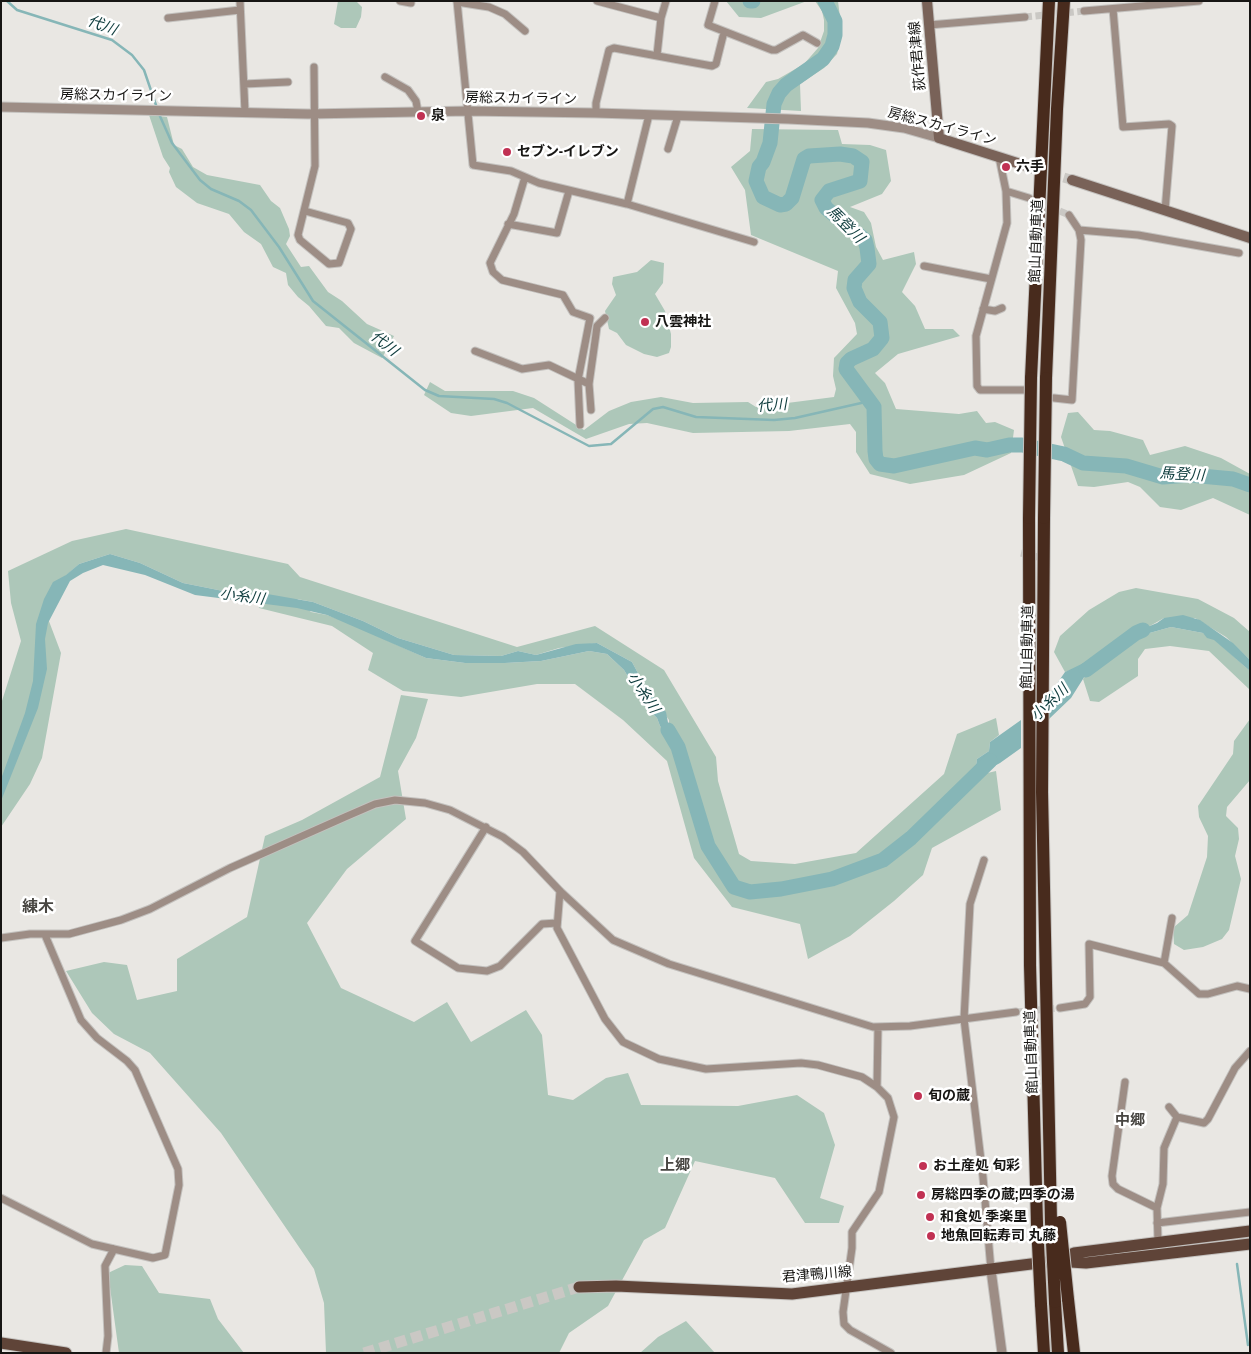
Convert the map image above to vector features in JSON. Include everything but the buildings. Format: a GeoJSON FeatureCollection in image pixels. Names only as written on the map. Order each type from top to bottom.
{"type":"FeatureCollection","features":[{"type":"Feature","properties":{"kind":"highway","name":"館山自動車道"},"geometry":{"type":"LineString","coordinates":[[1044,1353],[1037,1224],[1030,965],[1028,626],[1031,378],[1049,1]]}},
{"type":"Feature","properties":{"kind":"highway","name":"館山自動車道"},"geometry":{"type":"LineString","coordinates":[[1056,1222],[1048,1109],[1042,792],[1046,378],[1057,109],[1064,1]]}},
{"type":"Feature","properties":{"kind":"highway"},"geometry":{"type":"LineString","coordinates":[[1056,1222],[1074,1353]]}},
{"type":"Feature","properties":{"kind":"highway"},"geometry":{"type":"LineString","coordinates":[[1056,1222],[1055,1302],[1058,1353]]}},
{"type":"Feature","properties":{"kind":"main road","name":"荻作君津線"},"geometry":{"type":"LineString","coordinates":[[927,1],[939,138]]}},
{"type":"Feature","properties":{"kind":"main road","name":"房総スカイライン"},"geometry":{"type":"LineString","coordinates":[[939,138],[1033,168]]}},
{"type":"Feature","properties":{"kind":"main road"},"geometry":{"type":"LineString","coordinates":[[1072,180],[1250,238]]}},
{"type":"Feature","properties":{"kind":"main road","name":"君津鴨川線"},"geometry":{"type":"LineString","coordinates":[[1055,1261],[1074,1253],[1250,1231]]}},
{"type":"Feature","properties":{"kind":"main road","name":"君津鴨川線"},"geometry":{"type":"LineString","coordinates":[[579,1287],[616,1286],[792,1294],[1055,1261],[1086,1263],[1250,1244]]}},
{"type":"Feature","properties":{"kind":"main road"},"geometry":{"type":"LineString","coordinates":[[1,1344],[66,1353]]}},
{"type":"Feature","properties":{"kind":"street"},"geometry":{"type":"LineString","coordinates":[[240,1],[246,112]]}},
{"type":"Feature","properties":{"kind":"street"},"geometry":{"type":"LineString","coordinates":[[400,1],[411,3]]}},
{"type":"Feature","properties":{"kind":"street"},"geometry":{"type":"LineString","coordinates":[[597,1],[660,18]]}},
{"type":"Feature","properties":{"kind":"street"},"geometry":{"type":"LineString","coordinates":[[658,55],[660,18],[666,1]]}},
{"type":"Feature","properties":{"kind":"street"},"geometry":{"type":"LineString","coordinates":[[715,1],[708,25],[772,50],[776,50],[803,35],[817,43]]}},
{"type":"Feature","properties":{"kind":"street"},"geometry":{"type":"LineString","coordinates":[[1084,11],[1199,1]]}},
{"type":"Feature","properties":{"kind":"street"},"geometry":{"type":"LineString","coordinates":[[525,32],[505,14],[489,7],[457,2],[473,165],[512,171],[569,191],[627,204],[754,242]]}},
{"type":"Feature","properties":{"kind":"street"},"geometry":{"type":"LineString","coordinates":[[1113,8],[1123,127],[1169,124],[1172,126],[1165,210]]}},
{"type":"Feature","properties":{"kind":"street"},"geometry":{"type":"LineString","coordinates":[[168,18],[240,10]]}},
{"type":"Feature","properties":{"kind":"street"},"geometry":{"type":"LineString","coordinates":[[929,25],[1025,17]]}},
{"type":"Feature","properties":{"kind":"street"},"geometry":{"type":"LineString","coordinates":[[596,113],[596,103],[609,50],[614,48],[712,66],[716,64],[723,36]]}},
{"type":"Feature","properties":{"kind":"street"},"geometry":{"type":"LineString","coordinates":[[305,211],[348,223],[351,229],[340,263],[329,264],[300,240],[298,236],[315,166],[314,67]]}},
{"type":"Feature","properties":{"kind":"street"},"geometry":{"type":"LineString","coordinates":[[385,77],[408,90],[416,100],[418,112]]}},
{"type":"Feature","properties":{"kind":"street"},"geometry":{"type":"LineString","coordinates":[[244,84],[288,82]]}},
{"type":"Feature","properties":{"kind":"street","name":"房総スカイライン"},"geometry":{"type":"LineString","coordinates":[[1,107],[313,113],[596,113],[788,119],[868,123],[904,128],[939,138]]}},
{"type":"Feature","properties":{"kind":"street"},"geometry":{"type":"LineString","coordinates":[[627,204],[649,115]]}},
{"type":"Feature","properties":{"kind":"street"},"geometry":{"type":"LineString","coordinates":[[668,149],[678,116]]}},
{"type":"Feature","properties":{"kind":"street"},"geometry":{"type":"LineString","coordinates":[[999,157],[1006,191],[1007,223],[976,336],[977,386],[980,390],[1024,390]]}},
{"type":"Feature","properties":{"kind":"street"},"geometry":{"type":"LineString","coordinates":[[525,177],[508,224],[490,263],[493,272],[502,280],[563,295],[573,312],[590,318],[578,380],[580,425]]}},
{"type":"Feature","properties":{"kind":"street"},"geometry":{"type":"LineString","coordinates":[[508,224],[557,233],[569,191]]}},
{"type":"Feature","properties":{"kind":"street"},"geometry":{"type":"LineString","coordinates":[[1006,191],[1029,198]]}},
{"type":"Feature","properties":{"kind":"street"},"geometry":{"type":"LineString","coordinates":[[1054,398],[1072,400],[1081,240],[1079,230],[1069,215]]}},
{"type":"Feature","properties":{"kind":"street"},"geometry":{"type":"LineString","coordinates":[[1079,230],[1138,234],[1239,253]]}},
{"type":"Feature","properties":{"kind":"street"},"geometry":{"type":"LineString","coordinates":[[924,266],[991,279]]}},
{"type":"Feature","properties":{"kind":"street"},"geometry":{"type":"LineString","coordinates":[[983,309],[995,311],[1002,308]]}},
{"type":"Feature","properties":{"kind":"street"},"geometry":{"type":"LineString","coordinates":[[591,410],[589,384],[597,326],[605,318]]}},
{"type":"Feature","properties":{"kind":"street"},"geometry":{"type":"LineString","coordinates":[[475,351],[522,369],[549,364],[589,384]]}},
{"type":"Feature","properties":{"kind":"street"},"geometry":{"type":"LineString","coordinates":[[1,938],[30,934],[69,934],[122,920],[150,909],[230,868],[375,804],[395,800],[424,803],[450,810],[504,837],[523,852],[560,891],[613,940],[642,954],[842,1019],[878,1028],[910,1026],[1016,1012]]}},
{"type":"Feature","properties":{"kind":"street"},"geometry":{"type":"LineString","coordinates":[[486,827],[415,941],[458,968],[487,972],[500,966],[542,924],[557,923]]}},
{"type":"Feature","properties":{"kind":"street"},"geometry":{"type":"LineString","coordinates":[[984,860],[970,904],[964,1019],[1002,1353]]}},
{"type":"Feature","properties":{"kind":"street"},"geometry":{"type":"LineString","coordinates":[[560,891],[557,928],[613,1032],[637,1050],[659,1059],[706,1069],[810,1064],[855,1075],[878,1087],[888,1098],[894,1117],[879,1192],[852,1232],[852,1248],[843,1312],[844,1324],[850,1330],[891,1353]]}},
{"type":"Feature","properties":{"kind":"street"},"geometry":{"type":"LineString","coordinates":[[1164,962],[1172,918]]}},
{"type":"Feature","properties":{"kind":"street"},"geometry":{"type":"LineString","coordinates":[[1,1198],[92,1244],[153,1258],[165,1254],[179,1185],[178,1169],[135,1070],[127,1061],[97,1038],[81,1020],[46,935]]}},
{"type":"Feature","properties":{"kind":"street"},"geometry":{"type":"LineString","coordinates":[[1060,1008],[1085,1004],[1090,997],[1089,944],[1164,962],[1199,994],[1208,994],[1237,986],[1250,989]]}},
{"type":"Feature","properties":{"kind":"street"},"geometry":{"type":"LineString","coordinates":[[878,1028],[878,1087]]}},
{"type":"Feature","properties":{"kind":"street"},"geometry":{"type":"LineString","coordinates":[[1169,1107],[1177,1118],[1204,1123],[1208,1119],[1235,1068],[1250,1051]]}},
{"type":"Feature","properties":{"kind":"street"},"geometry":{"type":"LineString","coordinates":[[1125,1082],[1112,1176],[1113,1184],[1118,1189],[1157,1208]]}},
{"type":"Feature","properties":{"kind":"street"},"geometry":{"type":"LineString","coordinates":[[1158,1241],[1157,1208],[1163,1184],[1164,1148],[1177,1118]]}},
{"type":"Feature","properties":{"kind":"street"},"geometry":{"type":"LineString","coordinates":[[1157,1223],[1250,1212]]}},
{"type":"Feature","properties":{"kind":"street"},"geometry":{"type":"LineString","coordinates":[[106,1353],[108,1336],[105,1266],[114,1249]]}},
{"type":"Feature","properties":{"kind":"green space"},"geometry":{"type":"Polygon","coordinates":[[[338,1],[357,2],[362,7],[361,17],[356,28],[341,28],[334,24],[338,1]]]}},
{"type":"Feature","properties":{"kind":"green space"},"geometry":{"type":"Polygon","coordinates":[[[726,1],[807,1],[761,18],[739,17],[726,1]]]}},
{"type":"Feature","properties":{"kind":"green space"},"geometry":{"type":"Polygon","coordinates":[[[815,1],[838,1],[842,34],[837,54],[824,68],[800,84],[801,111],[747,108],[766,82],[778,79],[804,64],[818,48],[824,31],[824,20],[822,11],[815,1]]]}},
{"type":"Feature","properties":{"kind":"green space"},"geometry":{"type":"Polygon","coordinates":[[[149,115],[167,117],[174,145],[182,149],[193,167],[207,175],[260,185],[271,201],[280,208],[289,229],[290,236],[286,244],[301,267],[309,266],[328,292],[342,301],[367,324],[394,336],[382,358],[354,343],[339,328],[326,326],[288,285],[286,273],[273,267],[261,244],[244,232],[229,214],[197,203],[176,187],[169,172],[170,168],[163,157],[149,115]]]}},
{"type":"Feature","properties":{"kind":"green space"},"geometry":{"type":"Polygon","coordinates":[[[752,129],[838,130],[842,144],[870,145],[886,150],[891,181],[882,194],[850,207],[864,212],[871,223],[876,247],[883,260],[914,252],[916,264],[902,292],[915,306],[925,329],[953,329],[960,336],[898,354],[875,373],[885,383],[896,409],[959,414],[977,411],[986,423],[995,422],[1014,430],[1011,453],[964,475],[910,484],[870,474],[856,452],[856,432],[850,424],[789,431],[693,433],[647,423],[629,424],[586,439],[533,408],[471,416],[451,413],[424,395],[430,382],[445,391],[513,391],[534,398],[584,430],[609,411],[631,402],[661,397],[693,403],[748,402],[756,407],[834,397],[836,389],[833,376],[834,358],[857,334],[855,323],[836,288],[838,271],[751,235],[745,190],[731,167],[750,151],[752,129]]]}},
{"type":"Feature","properties":{"kind":"green space"},"geometry":{"type":"Polygon","coordinates":[[[651,260],[664,263],[663,283],[655,294],[665,311],[671,334],[669,353],[657,357],[644,354],[626,345],[617,333],[609,329],[605,311],[616,295],[612,284],[613,277],[637,272],[651,260]]]}},
{"type":"Feature","properties":{"kind":"green space"},"geometry":{"type":"Polygon","coordinates":[[[1078,412],[1094,430],[1110,431],[1143,440],[1150,455],[1185,446],[1221,458],[1250,474],[1250,515],[1213,498],[1181,510],[1160,507],[1140,487],[1128,482],[1094,487],[1078,486],[1061,437],[1068,413],[1078,412]]]}},
{"type":"Feature","properties":{"kind":"green space"},"geometry":{"type":"Polygon","coordinates":[[[126,529],[288,564],[300,577],[517,647],[595,626],[664,670],[716,757],[718,781],[739,854],[751,861],[795,864],[856,853],[944,774],[957,734],[996,718],[999,735],[990,742],[989,751],[977,759],[976,768],[979,775],[996,771],[1001,810],[932,848],[923,875],[894,901],[850,936],[808,959],[800,924],[732,907],[694,858],[667,761],[623,720],[575,684],[537,684],[461,697],[403,691],[368,670],[373,653],[332,626],[259,608],[256,592],[248,596],[183,583],[140,563],[110,554],[79,564],[61,580],[44,608],[61,653],[42,758],[30,784],[1,827],[1,704],[21,641],[11,603],[8,571],[72,541],[126,529]],[[297,599],[311,612],[327,615],[346,622],[426,658],[465,663],[505,663],[541,661],[589,651],[607,654],[624,670],[647,708],[657,718],[660,726],[663,729],[669,727],[669,720],[646,688],[632,662],[597,643],[559,648],[536,655],[518,651],[501,656],[454,655],[398,638],[363,621],[313,602],[297,599]]]}},
{"type":"Feature","properties":{"kind":"green space"},"geometry":{"type":"Polygon","coordinates":[[[1136,588],[1198,599],[1234,618],[1250,632],[1250,660],[1226,637],[1195,618],[1164,618],[1127,639],[1130,641],[1171,627],[1203,633],[1214,639],[1250,671],[1250,690],[1209,651],[1170,646],[1145,649],[1138,659],[1138,676],[1099,702],[1090,701],[1083,679],[1101,658],[1087,661],[1080,667],[1065,672],[1054,652],[1060,636],[1089,610],[1119,592],[1136,588]]]}},
{"type":"Feature","properties":{"kind":"green space"},"geometry":{"type":"Polygon","coordinates":[[[401,695],[428,699],[416,738],[398,771],[406,819],[347,869],[307,923],[341,988],[414,1022],[447,1002],[471,1042],[526,1010],[542,1035],[548,1095],[573,1100],[606,1078],[628,1073],[641,1105],[738,1106],[797,1095],[824,1113],[835,1145],[820,1198],[844,1206],[839,1223],[805,1223],[775,1178],[695,1161],[665,1228],[644,1240],[608,1306],[569,1333],[559,1353],[326,1353],[324,1303],[314,1269],[221,1133],[150,1053],[114,1034],[92,1013],[66,971],[104,962],[127,965],[137,1000],[177,991],[177,959],[247,917],[265,836],[302,820],[380,777],[401,695]]]}},
{"type":"Feature","properties":{"kind":"green space"},"geometry":{"type":"Polygon","coordinates":[[[1250,719],[1250,780],[1227,807],[1226,816],[1238,828],[1239,839],[1235,856],[1241,879],[1229,930],[1222,939],[1203,947],[1184,950],[1174,944],[1173,928],[1188,915],[1207,857],[1208,836],[1199,817],[1198,806],[1233,754],[1234,741],[1250,719]]]}},
{"type":"Feature","properties":{"kind":"green space"},"geometry":{"type":"Polygon","coordinates":[[[125,1265],[142,1266],[159,1293],[210,1299],[218,1319],[244,1353],[119,1353],[108,1273],[125,1265]]]}},
{"type":"Feature","properties":{"kind":"green space"},"geometry":{"type":"Polygon","coordinates":[[[686,1321],[715,1353],[640,1353],[658,1337],[686,1321]]]}},
{"type":"Feature","properties":{"kind":"water"},"geometry":{"type":"Polygon","coordinates":[[[110,554],[140,563],[183,583],[248,596],[256,592],[313,602],[363,621],[398,638],[454,655],[501,656],[518,651],[536,655],[576,644],[597,643],[632,662],[646,688],[666,712],[669,728],[678,747],[660,726],[657,718],[647,708],[624,670],[607,654],[589,651],[541,661],[505,663],[465,663],[426,658],[327,615],[297,608],[195,595],[145,575],[103,565],[83,573],[70,581],[48,623],[45,639],[47,669],[38,708],[1,801],[1,779],[25,713],[33,681],[36,624],[44,599],[53,582],[66,575],[79,564],[110,554]]]}},
{"type":"Feature","properties":{"kind":"water"},"geometry":{"type":"Polygon","coordinates":[[[1183,615],[1200,620],[1233,643],[1250,660],[1250,671],[1203,633],[1171,627],[1130,641],[1127,639],[1133,633],[1164,618],[1183,615]]]}},
{"type":"Feature","properties":{"kind":"water"},"geometry":{"type":"Polygon","coordinates":[[[1094,658],[1102,658],[1088,671],[1071,698],[1049,719],[1049,695],[1065,672],[1094,658]]]}},
{"type":"Feature","properties":{"kind":"water"},"geometry":{"type":"Polygon","coordinates":[[[1021,720],[1021,748],[1000,763],[975,775],[977,759],[989,751],[990,742],[1021,720]]]}},
{"type":"Feature","properties":{"kind":"waterway","name":"代川"},"geometry":{"type":"LineString","coordinates":[[7,1],[17,10],[112,40],[132,55],[144,70],[157,108]]}},
{"type":"Feature","properties":{"kind":"waterway","name":"馬登川"},"geometry":{"type":"LineString","coordinates":[[825,1],[835,21],[835,35],[832,46],[823,59],[786,85],[779,93],[774,104],[770,143],[763,162],[759,167],[756,181],[763,197],[780,205],[786,204],[792,198],[804,159],[809,156],[840,154],[853,156],[862,162],[860,181],[829,191],[822,200],[826,208],[865,240],[867,248],[869,264],[855,280],[854,288],[860,302],[880,322],[882,338],[873,349],[851,359],[847,363],[846,369],[874,407],[875,451],[876,459],[880,464],[894,466],[975,448],[987,450],[1009,445],[1022,445],[1064,454],[1083,463],[1126,466],[1163,477],[1190,475],[1233,479],[1250,485]]}},
{"type":"Feature","properties":{"kind":"waterway","name":"代川"},"geometry":{"type":"LineString","coordinates":[[159,114],[172,143],[200,180],[211,189],[239,201],[251,210],[279,247],[313,301],[425,390],[439,396],[494,399],[507,403],[589,446],[611,444],[653,409],[663,407],[696,417],[774,420],[795,418],[870,401]]}},
{"type":"Feature","properties":{"kind":"waterway","name":"小糸川"},"geometry":{"type":"LineString","coordinates":[[1086,670],[1136,633],[1143,630]]}},
{"type":"Feature","properties":{"kind":"waterway","name":"小糸川"},"geometry":{"type":"LineString","coordinates":[[668,730],[678,747],[708,846],[734,887],[750,892],[781,889],[832,879],[883,860],[911,838],[990,761]]}},
{"type":"Feature","properties":{"kind":"waterway"},"geometry":{"type":"LineString","coordinates":[[1237,1264],[1248,1345]]}},
{"type":"Feature","properties":{"kind":"tunnel"},"geometry":{"type":"LineString","coordinates":[[1025,17],[1084,11]]}},
{"type":"Feature","properties":{"kind":"tunnel"},"geometry":{"type":"LineString","coordinates":[[1035,169],[1072,180]]}},
{"type":"Feature","properties":{"kind":"tunnel"},"geometry":{"type":"LineString","coordinates":[[1050,207],[1069,215]]}},
{"type":"Feature","properties":{"kind":"tunnel"},"geometry":{"type":"LineString","coordinates":[[1021,553],[1051,560]]}},
{"type":"Feature","properties":{"kind":"tunnel"},"geometry":{"type":"LineString","coordinates":[[1016,1012],[1060,1008]]}},
{"type":"Feature","properties":{"kind":"tunnel"},"geometry":{"type":"LineString","coordinates":[[364,1353],[579,1287]]}},
{"type":"Feature","properties":{"kind":"place","name":"泉"},"geometry":{"type":"Point","coordinates":[421,116]}},
{"type":"Feature","properties":{"kind":"place","name":"セブン-イレブン"},"geometry":{"type":"Point","coordinates":[507,152]}},
{"type":"Feature","properties":{"kind":"place","name":"六手"},"geometry":{"type":"Point","coordinates":[1006,167]}},
{"type":"Feature","properties":{"kind":"place","name":"八雲神社"},"geometry":{"type":"Point","coordinates":[645,322]}},
{"type":"Feature","properties":{"kind":"place","name":"旬の蔵"},"geometry":{"type":"Point","coordinates":[918,1096]}},
{"type":"Feature","properties":{"kind":"place","name":"お土産処 旬彩"},"geometry":{"type":"Point","coordinates":[923,1166]}},
{"type":"Feature","properties":{"kind":"place","name":"房総四季の蔵;四季の湯"},"geometry":{"type":"Point","coordinates":[921,1195]}},
{"type":"Feature","properties":{"kind":"place","name":"和食処 季楽里"},"geometry":{"type":"Point","coordinates":[930,1217]}},
{"type":"Feature","properties":{"kind":"place","name":"地魚回転寿司 丸藤"},"geometry":{"type":"Point","coordinates":[931,1236]}},
{"type":"Feature","properties":{"kind":"district","name":"練木"},"geometry":{"type":"Point","coordinates":[38,908]}},
{"type":"Feature","properties":{"kind":"district","name":"中郷"},"geometry":{"type":"Point","coordinates":[1130,1121]}},
{"type":"Feature","properties":{"kind":"district","name":"上郷"},"geometry":{"type":"Point","coordinates":[675,1166]}}]}
